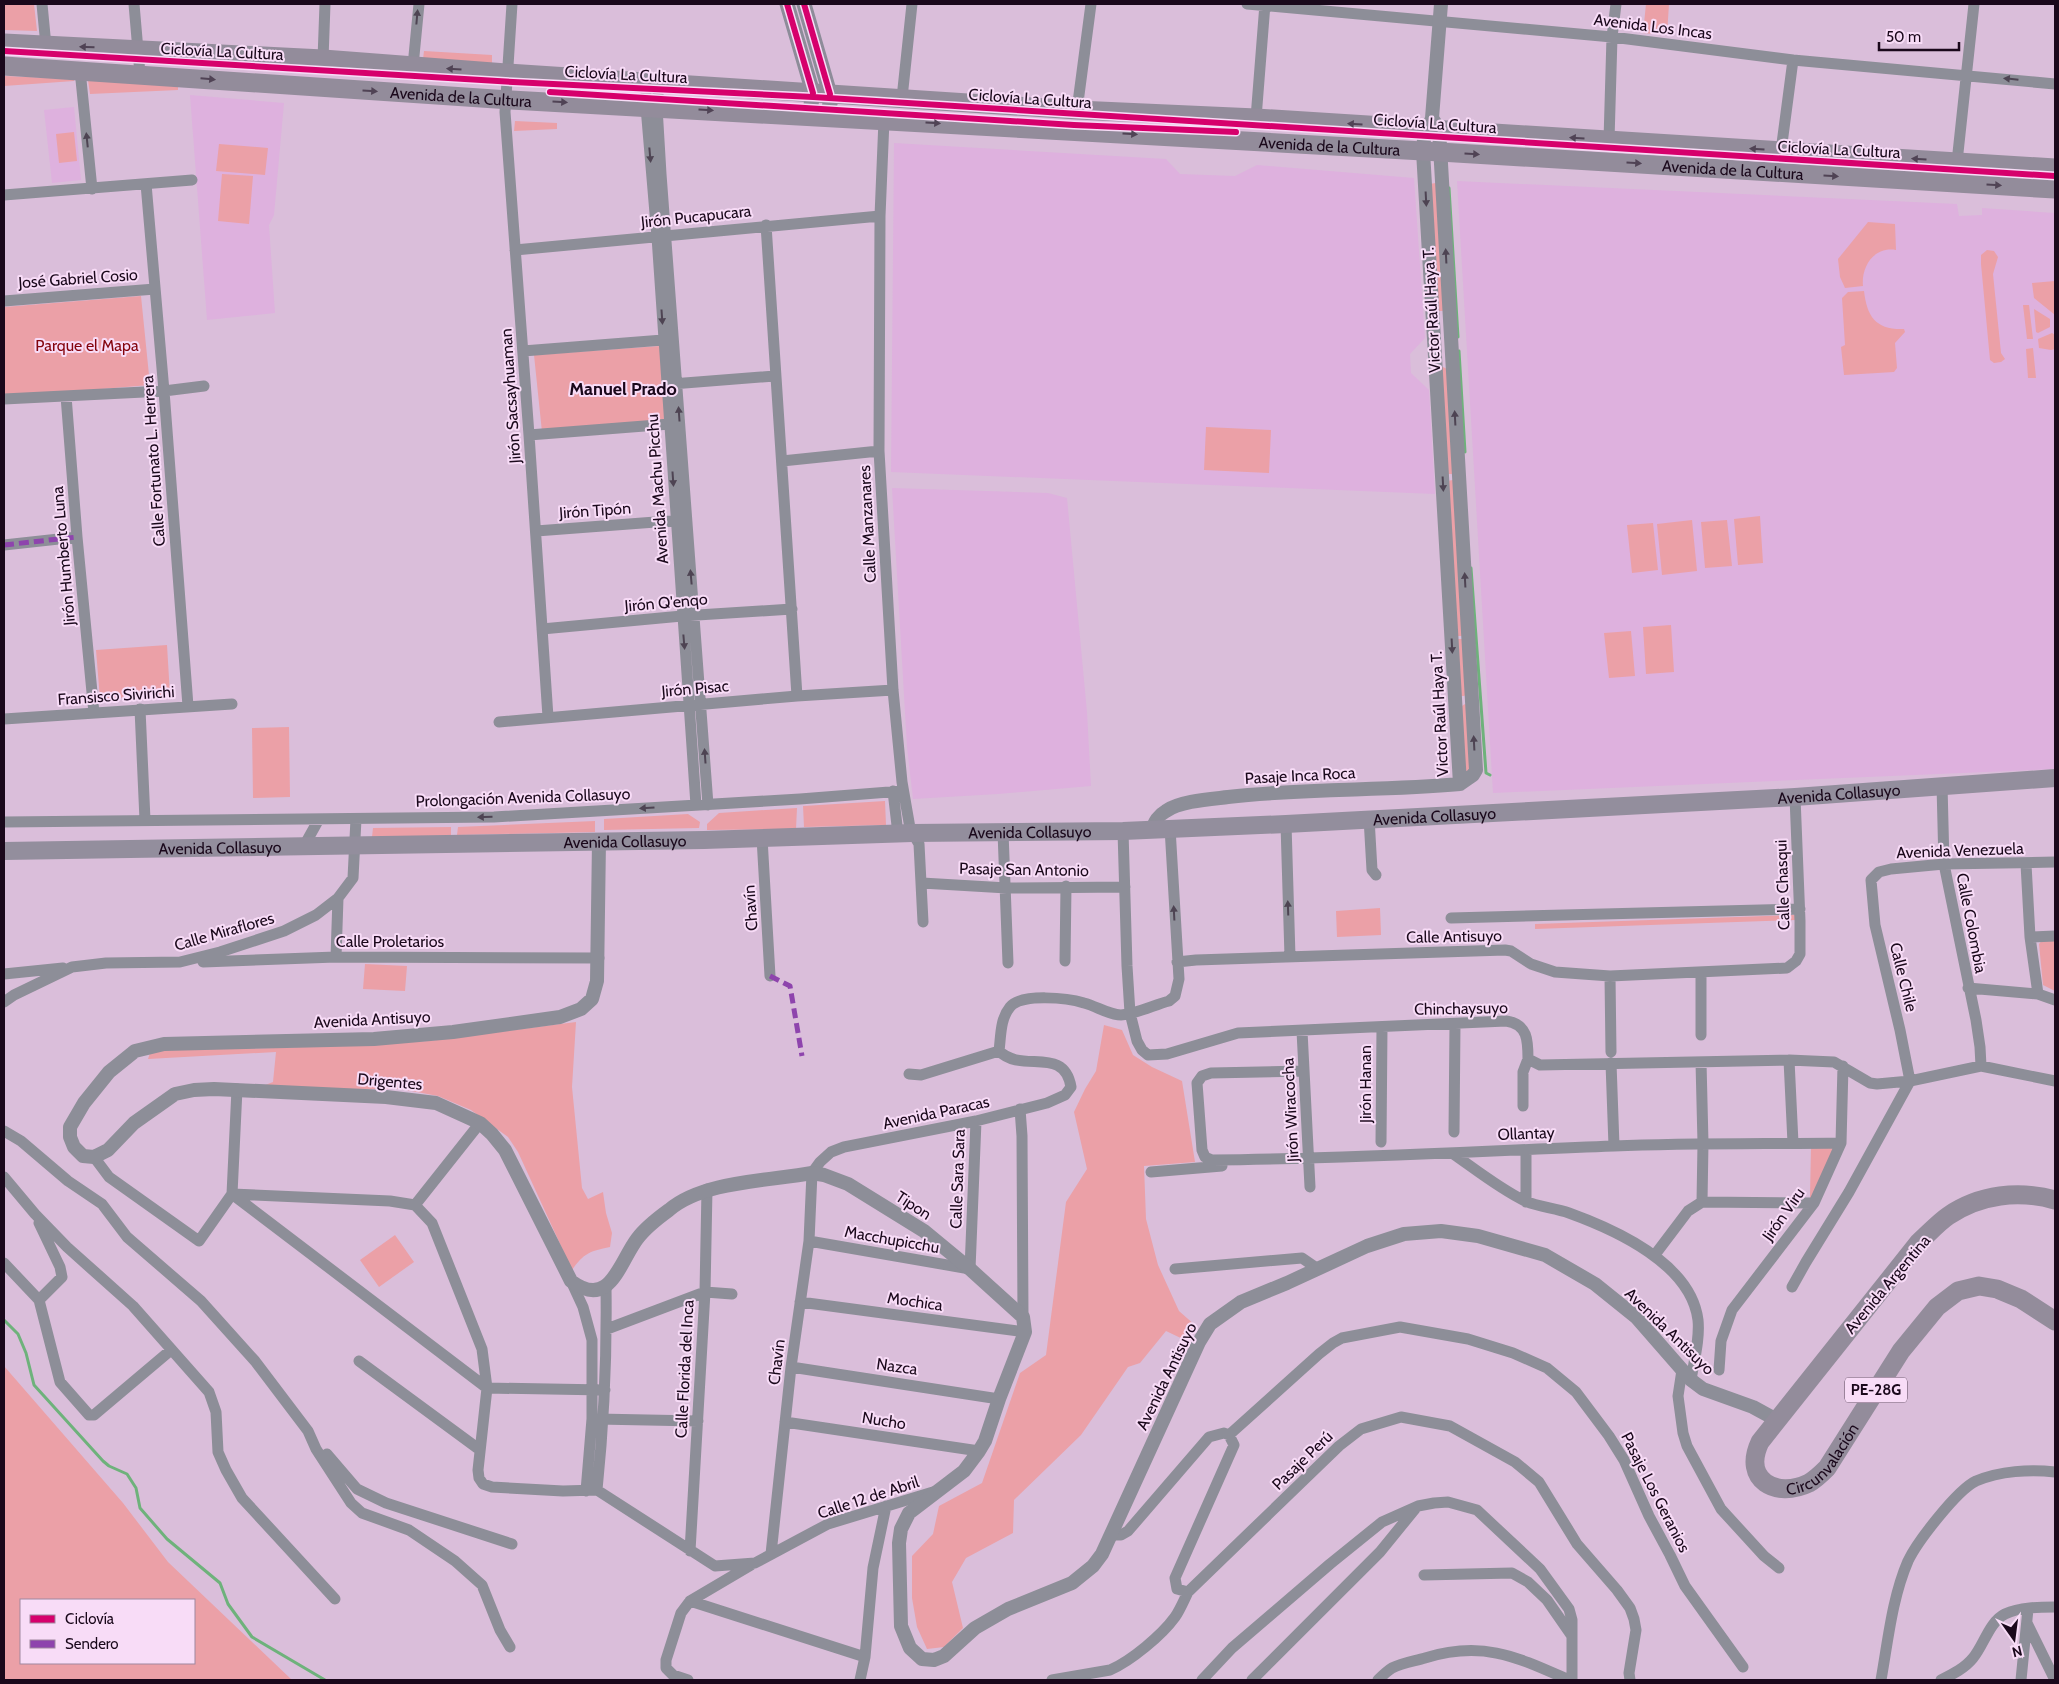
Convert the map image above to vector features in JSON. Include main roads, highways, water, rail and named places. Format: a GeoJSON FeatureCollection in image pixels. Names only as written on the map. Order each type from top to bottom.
{"type":"FeatureCollection","features":[{"type":"Feature","properties":{"kind":"highway","name":"Avenida de la Cultura"},"geometry":{"type":"LineString","coordinates":[[4,43],[46,46],[138,41],[323,59],[506,73],[1077,110],[1432,125],[1609,140],[2055,168]]}},
{"type":"Feature","properties":{"kind":"highway","name":"Avenida de la Cultura"},"geometry":{"type":"LineString","coordinates":[[4,66],[504,99],[1432,151],[2055,189]]}},
{"type":"Feature","properties":{"kind":"highway","name":"Avenida Argentina"},"geometry":{"type":"LineString","coordinates":[[1777,1420],[1919,1242],[1948,1216],[1977,1201],[2008,1194],[2055,1200]]}},
{"type":"Feature","properties":{"kind":"highway","name":"Circunvalación"},"geometry":{"type":"LineString","coordinates":[[1777,1420],[1758,1447],[1754,1463],[1755,1469],[1761,1480],[1776,1488],[1797,1487],[1809,1483],[1827,1468],[1901,1351],[1937,1307],[1958,1291],[1979,1286],[1997,1289],[2022,1298],[2055,1321]]}},
{"type":"Feature","properties":{"kind":"main road"},"geometry":{"type":"LineString","coordinates":[[787,4],[822,93]]}},
{"type":"Feature","properties":{"kind":"main road"},"geometry":{"type":"LineString","coordinates":[[804,4],[822,93],[818,116]]}},
{"type":"Feature","properties":{"kind":"main road","name":"Avenida Collasuyo"},"geometry":{"type":"LineString","coordinates":[[4,851],[1123,831],[1795,797],[2055,778]]}},
{"type":"Feature","properties":{"kind":"waterway"},"geometry":{"type":"LineString","coordinates":[[1449,188],[1458,337]]}},
{"type":"Feature","properties":{"kind":"waterway"},"geometry":{"type":"LineString","coordinates":[[1459,351],[1465,452]]}},
{"type":"Feature","properties":{"kind":"waterway"},"geometry":{"type":"LineString","coordinates":[[1471,568],[1486,773],[1490,775]]}},
{"type":"Feature","properties":{"kind":"waterway"},"geometry":{"type":"LineString","coordinates":[[4,1320],[18,1334],[26,1353],[34,1385],[103,1461],[109,1466],[127,1474],[136,1488],[140,1508],[167,1539],[220,1583],[228,1604],[252,1637],[325,1680]]}},
{"type":"Feature","properties":{"kind":"district","name":"Manuel Prado"},"geometry":{"type":"Point","coordinates":[623,389]}},
{"type":"Feature","properties":{"kind":"park label","name":"Parque el Mapa"},"geometry":{"type":"Point","coordinates":[87,345]}}]}
